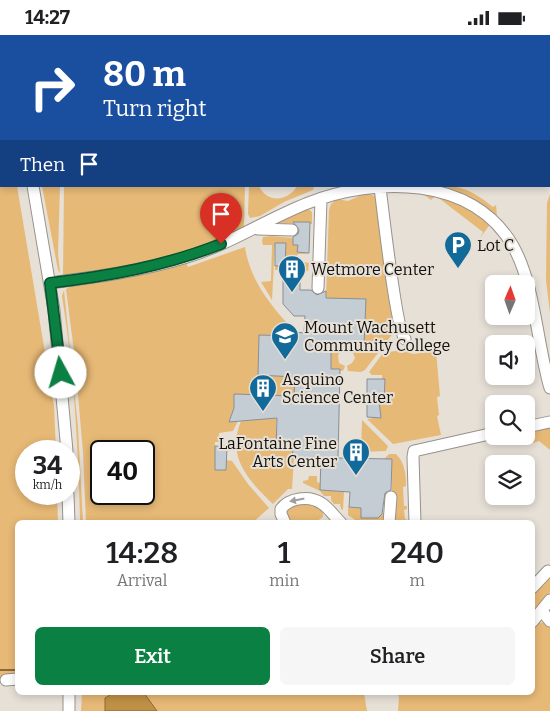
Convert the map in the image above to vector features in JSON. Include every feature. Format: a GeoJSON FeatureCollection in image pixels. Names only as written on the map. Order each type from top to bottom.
{"type":"FeatureCollection","features":[{"type":"Feature","properties":{"kind":"street"},"geometry":{"type":"LineString","coordinates":[[33,187],[50,283],[66,440]]}},
{"type":"Feature","properties":{"kind":"street"},"geometry":{"type":"LineString","coordinates":[[50,283],[121,273],[179,260],[258,231],[321,199],[346,192],[380,187],[426,189],[454,196],[479,209],[500,229],[512,244],[524,271],[550,388]]}},
{"type":"Feature","properties":{"kind":"street"},"geometry":{"type":"LineString","coordinates":[[380,187],[398,317],[401,332],[405,339]]}},
{"type":"Feature","properties":{"kind":"street"},"geometry":{"type":"LineString","coordinates":[[318,288],[321,199]]}},
{"type":"Feature","properties":{"kind":"street"},"geometry":{"type":"LineString","coordinates":[[258,231],[292,230]]}},
{"type":"Feature","properties":{"kind":"street"},"geometry":{"type":"LineString","coordinates":[[535,425],[550,422]]}},
{"type":"Feature","properties":{"kind":"street"},"geometry":{"type":"LineString","coordinates":[[415,520],[414,451],[485,435]]}},
{"type":"Feature","properties":{"kind":"street"},"geometry":{"type":"LineString","coordinates":[[389,520],[391,497]]}},
{"type":"Feature","properties":{"kind":"street"},"geometry":{"type":"LineString","coordinates":[[285,520],[281,509],[288,502],[311,499],[319,501],[338,520]]}},
{"type":"Feature","properties":{"kind":"street"},"geometry":{"type":"LineString","coordinates":[[68,505],[69,520]]}},
{"type":"Feature","properties":{"kind":"street"},"geometry":{"type":"LineString","coordinates":[[328,508],[330,517],[328,520]]}},
{"type":"Feature","properties":{"kind":"street"},"geometry":{"type":"LineString","coordinates":[[535,585],[548,571]]}},
{"type":"Feature","properties":{"kind":"street"},"geometry":{"type":"LineString","coordinates":[[535,619],[550,600]]}},
{"type":"Feature","properties":{"kind":"street"},"geometry":{"type":"LineString","coordinates":[[542,611],[550,621]]}},
{"type":"Feature","properties":{"kind":"street"},"geometry":{"type":"LineString","coordinates":[[69,695],[69,711]]}},
{"type":"Feature","properties":{"kind":"shaded area"},"geometry":{"type":"Polygon","coordinates":[[[0,187],[17,187],[54,406],[56,440],[15,440],[15,505],[57,505],[58,520],[15,520],[15,676],[0,677],[0,187]]]}},
{"type":"Feature","properties":{"kind":"shaded area"},"geometry":{"type":"Polygon","coordinates":[[[42,187],[60,187],[58,253],[60,273],[42,187]]]}},
{"type":"Feature","properties":{"kind":"shaded area"},"geometry":{"type":"Polygon","coordinates":[[[64,187],[245,187],[244,228],[197,248],[166,257],[69,277],[63,276],[64,187]]]}},
{"type":"Feature","properties":{"kind":"shaded area"},"geometry":{"type":"Polygon","coordinates":[[[249,187],[260,187],[267,196],[278,198],[289,195],[296,187],[314,187],[313,190],[284,202],[260,216],[250,218],[248,214],[249,187]]]}},
{"type":"Feature","properties":{"kind":"shaded area"},"geometry":{"type":"Polygon","coordinates":[[[444,187],[463,189],[475,194],[493,207],[496,205],[497,216],[470,198],[444,187]]]}},
{"type":"Feature","properties":{"kind":"shaded area"},"geometry":{"type":"Polygon","coordinates":[[[423,191],[442,195],[459,203],[491,223],[480,238],[483,232],[436,196],[431,200],[422,193],[423,191]]]}},
{"type":"Feature","properties":{"kind":"shaded area"},"geometry":{"type":"Polygon","coordinates":[[[366,193],[375,196],[394,332],[365,370],[361,372],[348,371],[347,366],[355,358],[348,349],[348,345],[364,345],[365,299],[326,298],[329,210],[331,204],[337,199],[348,201],[366,193]]]}},
{"type":"Feature","properties":{"kind":"shaded area"},"geometry":{"type":"Polygon","coordinates":[[[550,194],[550,313],[546,280],[547,203],[550,194]]]}},
{"type":"Feature","properties":{"kind":"shaded area"},"geometry":{"type":"Polygon","coordinates":[[[308,209],[312,212],[312,224],[276,223],[308,209]]]}},
{"type":"Feature","properties":{"kind":"shaded area"},"geometry":{"type":"Polygon","coordinates":[[[263,237],[293,238],[293,245],[298,245],[298,252],[310,254],[298,254],[296,257],[298,261],[309,263],[308,271],[275,270],[277,262],[286,248],[286,243],[275,243],[272,300],[261,282],[271,281],[272,245],[263,245],[262,241],[263,237]]]}},
{"type":"Feature","properties":{"kind":"shaded area"},"geometry":{"type":"Polygon","coordinates":[[[245,247],[250,268],[260,288],[287,323],[285,323],[284,332],[296,332],[296,336],[259,335],[258,375],[295,377],[294,408],[287,396],[235,394],[234,408],[229,421],[238,421],[233,431],[219,433],[219,442],[215,442],[215,470],[226,470],[226,460],[232,461],[248,484],[269,508],[255,520],[86,520],[83,453],[75,359],[66,289],[72,286],[186,262],[188,267],[245,247]]]}},
{"type":"Feature","properties":{"kind":"shaded area"},"geometry":{"type":"Polygon","coordinates":[[[64,290],[78,427],[79,440],[77,440],[70,351],[62,296],[64,290]]]}},
{"type":"Feature","properties":{"kind":"shaded area"},"geometry":{"type":"Polygon","coordinates":[[[330,344],[345,345],[345,349],[340,351],[338,356],[339,363],[345,366],[343,371],[329,369],[330,344]]]}},
{"type":"Feature","properties":{"kind":"shaded area"},"geometry":{"type":"Polygon","coordinates":[[[402,350],[413,354],[436,351],[440,396],[437,397],[439,415],[437,416],[441,435],[393,444],[367,419],[381,417],[379,401],[384,401],[385,379],[382,379],[382,375],[372,375],[369,372],[383,353],[402,350]]]}},
{"type":"Feature","properties":{"kind":"shaded area"},"geometry":{"type":"Polygon","coordinates":[[[272,418],[293,422],[276,421],[276,448],[293,449],[292,458],[294,458],[292,489],[288,489],[273,504],[248,477],[238,457],[236,446],[241,421],[272,418]]]}},
{"type":"Feature","properties":{"kind":"shaded area"},"geometry":{"type":"Polygon","coordinates":[[[362,420],[388,446],[386,451],[361,452],[362,420]]]}},
{"type":"Feature","properties":{"kind":"shaded area"},"geometry":{"type":"Polygon","coordinates":[[[550,426],[550,450],[539,441],[535,442],[535,429],[550,426]]]}},
{"type":"Feature","properties":{"kind":"shaded area"},"geometry":{"type":"Polygon","coordinates":[[[389,454],[396,454],[401,461],[406,477],[406,486],[403,487],[404,506],[407,506],[407,509],[404,510],[405,519],[408,520],[392,520],[392,460],[384,459],[389,454]]]}},
{"type":"Feature","properties":{"kind":"shaded area"},"geometry":{"type":"Polygon","coordinates":[[[80,465],[83,520],[80,520],[79,505],[80,465]]]}},
{"type":"Feature","properties":{"kind":"shaded area"},"geometry":{"type":"Polygon","coordinates":[[[309,476],[317,476],[320,490],[344,492],[343,510],[340,504],[334,504],[331,496],[324,496],[320,491],[303,483],[303,481],[308,480],[309,476]]]}},
{"type":"Feature","properties":{"kind":"shaded area"},"geometry":{"type":"Polygon","coordinates":[[[298,504],[308,505],[323,511],[323,517],[319,520],[292,520],[286,517],[286,510],[298,504]]]}},
{"type":"Feature","properties":{"kind":"shaded area"},"geometry":{"type":"Polygon","coordinates":[[[348,507],[361,508],[361,518],[378,518],[388,509],[387,520],[355,520],[348,515],[348,507]]]}},
{"type":"Feature","properties":{"kind":"shaded area"},"geometry":{"type":"Polygon","coordinates":[[[550,578],[550,592],[535,611],[535,592],[550,578]]]}},
{"type":"Feature","properties":{"kind":"shaded area"},"geometry":{"type":"Polygon","coordinates":[[[539,622],[550,624],[550,711],[398,711],[398,695],[535,695],[535,624],[539,622]]]}},
{"type":"Feature","properties":{"kind":"shaded area"},"geometry":{"type":"Polygon","coordinates":[[[82,695],[364,695],[367,711],[81,711],[82,695]]]}},
{"type":"Feature","properties":{"kind":"shaded area"},"geometry":{"type":"Polygon","coordinates":[[[110,695],[145,695],[157,711],[105,711],[105,698],[110,695]]]}},
{"type":"Feature","properties":{"kind":"building"},"geometry":{"type":"Polygon","coordinates":[[[293,222],[310,222],[309,253],[297,252],[298,245],[293,245],[293,237],[298,234],[299,230],[293,222]]]}},
{"type":"Feature","properties":{"kind":"building"},"geometry":{"type":"Polygon","coordinates":[[[275,243],[286,243],[285,266],[275,266],[275,243]]]}},
{"type":"Feature","properties":{"kind":"building"},"geometry":{"type":"Polygon","coordinates":[[[283,274],[300,275],[300,290],[311,290],[317,295],[326,291],[326,298],[366,299],[364,345],[331,344],[331,369],[340,369],[338,458],[392,459],[391,490],[385,493],[382,514],[378,518],[361,518],[361,508],[349,507],[350,492],[320,490],[321,457],[292,458],[293,449],[276,449],[277,418],[229,422],[234,408],[234,394],[294,396],[295,377],[258,375],[259,335],[296,336],[296,332],[304,333],[305,316],[294,316],[283,304],[283,274]]]}},
{"type":"Feature","properties":{"kind":"building"},"geometry":{"type":"Polygon","coordinates":[[[367,379],[385,379],[384,401],[379,401],[381,418],[367,417],[367,379]]]}},
{"type":"Feature","properties":{"kind":"building"},"geometry":{"type":"Polygon","coordinates":[[[215,446],[227,447],[226,470],[215,470],[215,446]]]}},
{"type":"Feature","properties":{"kind":"waterway"},"geometry":{"type":"LineString","coordinates":[[0,670],[15,670]]}},
{"type":"Feature","properties":{"kind":"place","name":"Lot C"},"geometry":{"type":"Point","coordinates":[458,269]}},
{"type":"Feature","properties":{"kind":"place","name":"Wetmore Center"},"geometry":{"type":"Point","coordinates":[292,293]}},
{"type":"Feature","properties":{"kind":"place","name":"Mount Wachusett Community College"},"geometry":{"type":"Point","coordinates":[285,360]}},
{"type":"Feature","properties":{"kind":"place","name":"Asquino Science Center"},"geometry":{"type":"Point","coordinates":[263,412]}},
{"type":"Feature","properties":{"kind":"place","name":"LaFontaine Fine Arts Center"},"geometry":{"type":"Point","coordinates":[356,476]}},
{"type":"Feature","properties":{"kind":"route"},"geometry":{"type":"LineString","coordinates":[[61,373],[50,283],[130,272],[188,257],[221,244]]}}]}
